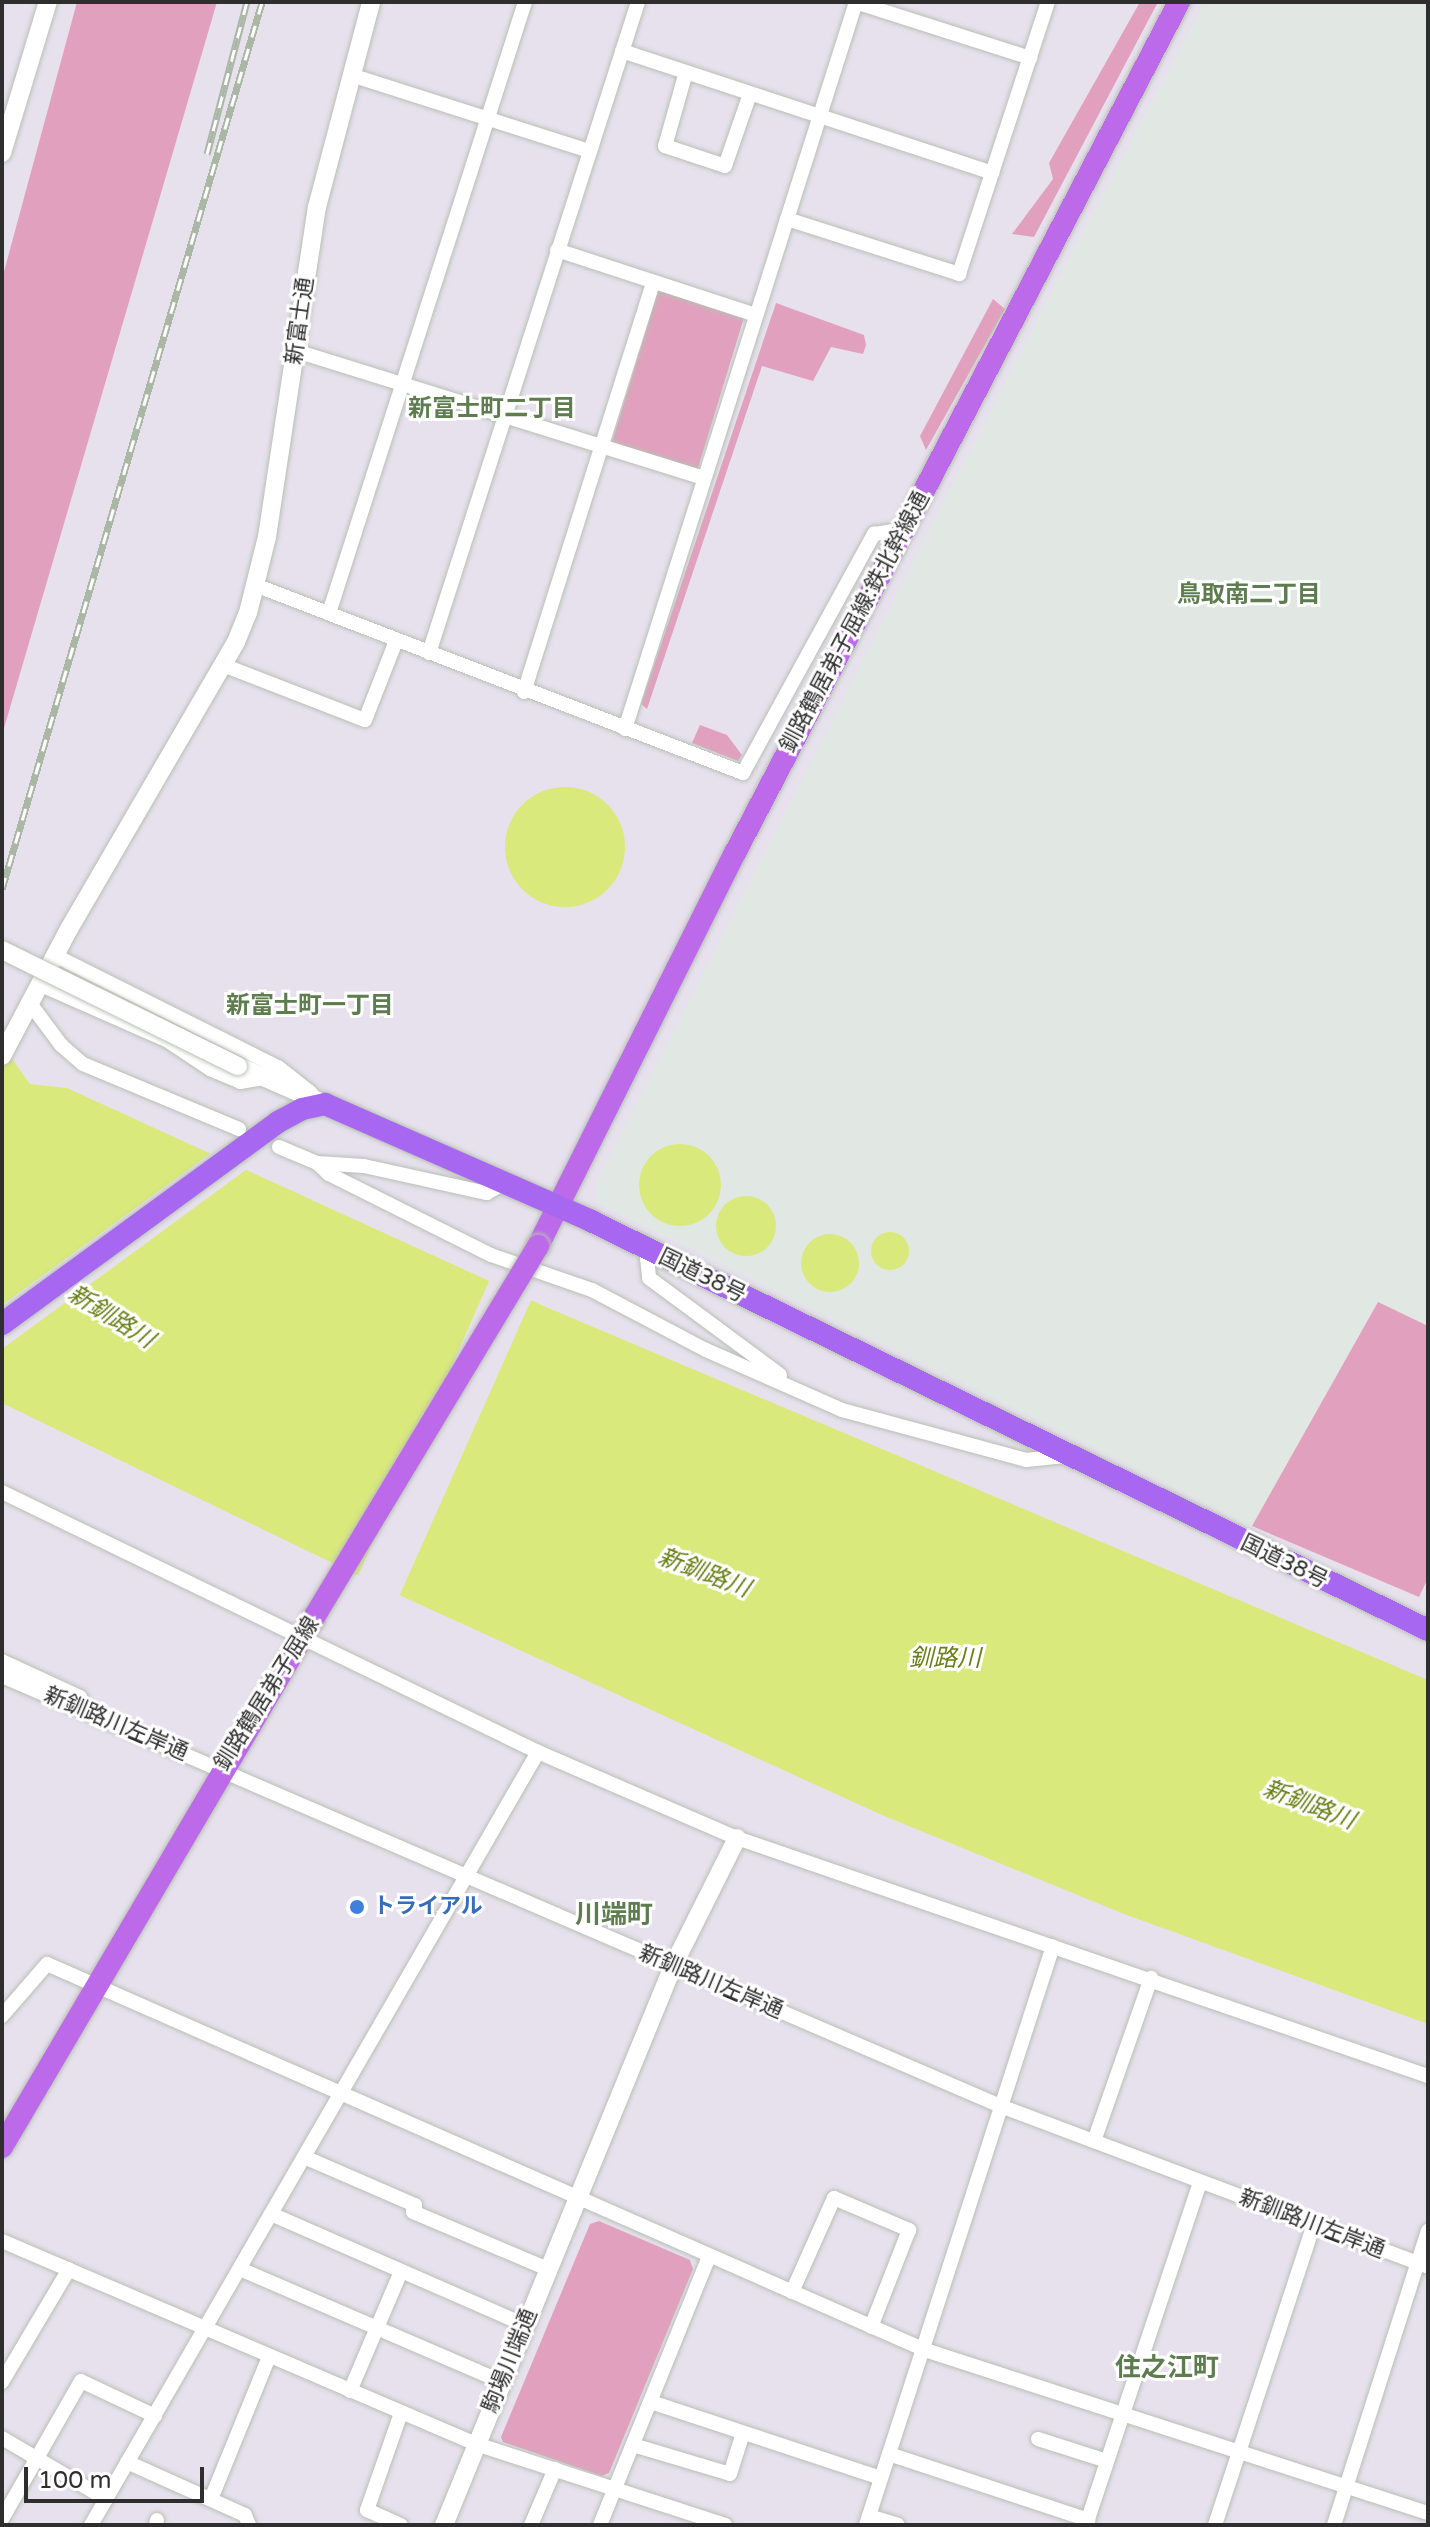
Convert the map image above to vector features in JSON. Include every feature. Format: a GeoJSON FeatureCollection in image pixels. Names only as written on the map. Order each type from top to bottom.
{"type":"FeatureCollection","features":[{"type":"Feature","properties":{"kind":"highway","name":"国道38号"},"geometry":{"type":"LineString","coordinates":[[325,1104],[559,1206],[1065,1456],[1428,1630]]}},
{"type":"Feature","properties":{"kind":"highway"},"geometry":{"type":"LineString","coordinates":[[2,1324],[246,1136],[302,1109],[325,1104]]}},
{"type":"Feature","properties":{"kind":"main road","name":"釧路鶴居弟子屈線:鉄北幹線通"},"geometry":{"type":"LineString","coordinates":[[538,1246],[904,529],[1179,2]]}},
{"type":"Feature","properties":{"kind":"main road","name":"釧路鶴居弟子屈線"},"geometry":{"type":"LineString","coordinates":[[2,2147],[221,1768],[538,1246]]}},
{"type":"Feature","properties":{"kind":"street"},"geometry":{"type":"LineString","coordinates":[[2,153],[48,2]]}},
{"type":"Feature","properties":{"kind":"street","name":"新富士通"},"geometry":{"type":"LineString","coordinates":[[2,1056],[54,955],[236,642],[255,585],[296,351],[317,207],[371,2]]}},
{"type":"Feature","properties":{"kind":"street"},"geometry":{"type":"LineString","coordinates":[[329,613],[525,2]]}},
{"type":"Feature","properties":{"kind":"street"},"geometry":{"type":"LineString","coordinates":[[429,653],[638,2]]}},
{"type":"Feature","properties":{"kind":"street"},"geometry":{"type":"LineString","coordinates":[[625,729],[855,2],[1030,58]]}},
{"type":"Feature","properties":{"kind":"street"},"geometry":{"type":"LineString","coordinates":[[787,219],[959,274],[1048,2]]}},
{"type":"Feature","properties":{"kind":"street"},"geometry":{"type":"LineString","coordinates":[[622,51],[992,173]]}},
{"type":"Feature","properties":{"kind":"street"},"geometry":{"type":"LineString","coordinates":[[686,72],[665,146],[725,166],[750,94]]}},
{"type":"Feature","properties":{"kind":"street"},"geometry":{"type":"LineString","coordinates":[[351,75],[589,151]]}},
{"type":"Feature","properties":{"kind":"street"},"geometry":{"type":"LineString","coordinates":[[557,250],[653,284],[756,315]]}},
{"type":"Feature","properties":{"kind":"street"},"geometry":{"type":"LineString","coordinates":[[524,692],[653,284]]}},
{"type":"Feature","properties":{"kind":"street"},"geometry":{"type":"LineString","coordinates":[[296,351],[703,478]]}},
{"type":"Feature","properties":{"kind":"street"},"geometry":{"type":"LineString","coordinates":[[255,585],[524,692],[743,773],[874,534],[904,529]]}},
{"type":"Feature","properties":{"kind":"street"},"geometry":{"type":"LineString","coordinates":[[223,665],[365,720],[396,641]]}},
{"type":"Feature","properties":{"kind":"street"},"geometry":{"type":"LineString","coordinates":[[2,950],[263,1078],[325,1104]]}},
{"type":"Feature","properties":{"kind":"street"},"geometry":{"type":"LineString","coordinates":[[54,955],[278,1067],[325,1104]]}},
{"type":"Feature","properties":{"kind":"street"},"geometry":{"type":"LineString","coordinates":[[39,984],[168,1041],[210,1069],[240,1082],[263,1078]]}},
{"type":"Feature","properties":{"kind":"street"},"geometry":{"type":"LineString","coordinates":[[29,1002],[51,1024],[61,1045],[83,1064],[246,1136]]}},
{"type":"Feature","properties":{"kind":"street"},"geometry":{"type":"LineString","coordinates":[[279,1147],[317,1163],[364,1166],[487,1193],[504,1183]]}},
{"type":"Feature","properties":{"kind":"street"},"geometry":{"type":"LineString","coordinates":[[317,1163],[329,1174],[491,1255],[592,1290],[706,1350],[842,1410],[1026,1460],[1065,1456]]}},
{"type":"Feature","properties":{"kind":"street"},"geometry":{"type":"LineString","coordinates":[[646,1248],[644,1266],[649,1278],[800,1390]]}},
{"type":"Feature","properties":{"kind":"street"},"geometry":{"type":"LineString","coordinates":[[2,1492],[307,1629],[538,1752],[737,1838],[1151,1978],[1428,2076]]}},
{"type":"Feature","properties":{"kind":"street"},"geometry":{"type":"LineString","coordinates":[[2,1661],[80,1697],[87,1712]]}},
{"type":"Feature","properties":{"kind":"street","name":"新釧路川左岸通"},"geometry":{"type":"LineString","coordinates":[[2,1676],[221,1768],[468,1880],[1003,2107],[1422,2265]]}},
{"type":"Feature","properties":{"kind":"street"},"geometry":{"type":"LineString","coordinates":[[91,2525],[468,1880],[538,1752]]}},
{"type":"Feature","properties":{"kind":"street","name":"駒場川端通"},"geometry":{"type":"LineString","coordinates":[[444,2525],[673,1966],[737,1838]]}},
{"type":"Feature","properties":{"kind":"street"},"geometry":{"type":"LineString","coordinates":[[898,2525],[867,2520],[925,2350],[1053,1946]]}},
{"type":"Feature","properties":{"kind":"street"},"geometry":{"type":"LineString","coordinates":[[2,2016],[47,1964],[925,2350],[1428,2513]]}},
{"type":"Feature","properties":{"kind":"street"},"geometry":{"type":"LineString","coordinates":[[1094,2141],[1151,1978]]}},
{"type":"Feature","properties":{"kind":"street"},"geometry":{"type":"LineString","coordinates":[[304,2157],[415,2205],[413,2212],[548,2269]]}},
{"type":"Feature","properties":{"kind":"street"},"geometry":{"type":"LineString","coordinates":[[889,2454],[1087,2522],[1200,2182]]}},
{"type":"Feature","properties":{"kind":"street"},"geometry":{"type":"LineString","coordinates":[[792,2292],[834,2198],[909,2230],[871,2327]]}},
{"type":"Feature","properties":{"kind":"street"},"geometry":{"type":"LineString","coordinates":[[271,2214],[400,2274],[525,2325]]}},
{"type":"Feature","properties":{"kind":"street"},"geometry":{"type":"LineString","coordinates":[[1215,2525],[1314,2224]]}},
{"type":"Feature","properties":{"kind":"street"},"geometry":{"type":"LineString","coordinates":[[1334,2525],[1422,2265],[1428,2231]]}},
{"type":"Feature","properties":{"kind":"street"},"geometry":{"type":"LineString","coordinates":[[2,2241],[476,2444],[725,2525]]}},
{"type":"Feature","properties":{"kind":"street"},"geometry":{"type":"LineString","coordinates":[[600,2525],[709,2256]]}},
{"type":"Feature","properties":{"kind":"street"},"geometry":{"type":"LineString","coordinates":[[2,2382],[69,2269]]}},
{"type":"Feature","properties":{"kind":"street"},"geometry":{"type":"LineString","coordinates":[[240,2269],[502,2382]]}},
{"type":"Feature","properties":{"kind":"street"},"geometry":{"type":"LineString","coordinates":[[350,2391],[400,2274]]}},
{"type":"Feature","properties":{"kind":"street"},"geometry":{"type":"LineString","coordinates":[[211,2499],[269,2357]]}},
{"type":"Feature","properties":{"kind":"street"},"geometry":{"type":"LineString","coordinates":[[2,2519],[81,2381],[155,2416]]}},
{"type":"Feature","properties":{"kind":"street"},"geometry":{"type":"LineString","coordinates":[[651,2402],[881,2478]]}},
{"type":"Feature","properties":{"kind":"street"},"geometry":{"type":"LineString","coordinates":[[401,2413],[367,2510],[401,2525]]}},
{"type":"Feature","properties":{"kind":"street"},"geometry":{"type":"LineString","coordinates":[[633,2445],[730,2474],[743,2433]]}},
{"type":"Feature","properties":{"kind":"street"},"geometry":{"type":"LineString","coordinates":[[2,2438],[106,2499]]}},
{"type":"Feature","properties":{"kind":"street"},"geometry":{"type":"LineString","coordinates":[[1038,2439],[1107,2461]]}},
{"type":"Feature","properties":{"kind":"street"},"geometry":{"type":"LineString","coordinates":[[127,2462],[245,2515],[249,2525]]}},
{"type":"Feature","properties":{"kind":"street"},"geometry":{"type":"LineString","coordinates":[[531,2525],[555,2469]]}},
{"type":"Feature","properties":{"kind":"shaded area"},"geometry":{"type":"Polygon","coordinates":[[[77,2],[217,2],[2,735],[2,279],[77,2]]]}},
{"type":"Feature","properties":{"kind":"shaded area"},"geometry":{"type":"Polygon","coordinates":[[[1140,2],[1158,2],[1034,237],[1012,234],[1053,179],[1049,163],[1140,2]]]}},
{"type":"Feature","properties":{"kind":"shaded area"},"geometry":{"type":"Polygon","coordinates":[[[1205,2],[1428,2],[1428,1326],[1378,1302],[1252,1526],[596,1202],[598,1179],[1049,296],[1205,2]]]}},
{"type":"Feature","properties":{"kind":"shaded area"},"geometry":{"type":"Polygon","coordinates":[[[659,288],[745,314],[698,469],[612,443],[659,288]]]}},
{"type":"Feature","properties":{"kind":"shaded area"},"geometry":{"type":"Polygon","coordinates":[[[993,299],[1005,309],[926,450],[920,436],[993,299]]]}},
{"type":"Feature","properties":{"kind":"shaded area"},"geometry":{"type":"Polygon","coordinates":[[[776,303],[864,335],[866,345],[863,354],[831,347],[813,381],[762,366],[647,709],[641,704],[776,303]]]}},
{"type":"Feature","properties":{"kind":"shaded area"},"geometry":{"type":"Polygon","coordinates":[[[700,725],[727,735],[742,755],[738,761],[692,743],[700,725]]]}},
{"type":"Feature","properties":{"kind":"shaded area"},"geometry":{"type":"Polygon","coordinates":[[[1378,1302],[1428,1326],[1428,1578],[1419,1597],[1252,1526],[1378,1302]]]}},
{"type":"Feature","properties":{"kind":"shaded area"},"geometry":{"type":"Polygon","coordinates":[[[599,2221],[690,2260],[693,2269],[609,2473],[602,2476],[503,2442],[501,2437],[590,2224],[599,2221]]]}},
{"type":"Feature","properties":{"kind":"water"},"geometry":{"type":"Polygon","coordinates":[[[565,787],[588,791],[608,804],[621,824],[625,847],[621,870],[608,890],[588,903],[565,907],[542,903],[522,890],[509,870],[505,847],[509,824],[522,804],[542,791],[565,787]]]}},
{"type":"Feature","properties":{"kind":"water","name":"釧路川"},"geometry":{"type":"Polygon","coordinates":[[[10,1056],[30,1084],[67,1088],[546,1307],[1428,1680],[1428,2024],[1124,1914],[882,1815],[388,1590],[2,1403],[2,1057],[10,1056]]]}},
{"type":"Feature","properties":{"kind":"water"},"geometry":{"type":"Polygon","coordinates":[[[680,1144],[696,1148],[709,1156],[717,1169],[721,1185],[717,1201],[709,1214],[696,1222],[680,1226],[664,1222],[651,1214],[643,1201],[639,1185],[643,1169],[651,1156],[664,1148],[680,1144]]]}},
{"type":"Feature","properties":{"kind":"water"},"geometry":{"type":"Polygon","coordinates":[[[746,1196],[758,1198],[767,1205],[774,1214],[774,1238],[767,1247],[758,1254],[746,1256],[734,1254],[725,1247],[718,1238],[716,1226],[718,1214],[725,1205],[734,1198],[746,1196]]]}},
{"type":"Feature","properties":{"kind":"water"},"geometry":{"type":"Polygon","coordinates":[[[890,1232],[903,1238],[909,1251],[903,1264],[890,1270],[877,1264],[871,1251],[877,1238],[890,1232]]]}},
{"type":"Feature","properties":{"kind":"water"},"geometry":{"type":"Polygon","coordinates":[[[830,1234],[851,1242],[859,1263],[851,1284],[830,1292],[809,1284],[801,1263],[809,1242],[830,1234]]]}},
{"type":"Feature","properties":{"kind":"pier"},"geometry":{"type":"Polygon","coordinates":[[[211,1153],[247,1169],[2,1349],[2,1305],[211,1153]]]}},
{"type":"Feature","properties":{"kind":"pier"},"geometry":{"type":"Polygon","coordinates":[[[491,1277],[533,1296],[398,1598],[356,1579],[491,1277]]]}},
{"type":"Feature","properties":{"kind":"railway"},"geometry":{"type":"LineString","coordinates":[[207,154],[247,2]]}},
{"type":"Feature","properties":{"kind":"railway"},"geometry":{"type":"LineString","coordinates":[[2,889],[262,2]]}},
{"type":"Feature","properties":{"kind":"place","name":"トライアル"},"geometry":{"type":"Point","coordinates":[357,1907]}},
{"type":"Feature","properties":{"kind":"district","name":"新富士町二丁目"},"geometry":{"type":"Point","coordinates":[492,409]}},
{"type":"Feature","properties":{"kind":"district","name":"鳥取南二丁目"},"geometry":{"type":"Point","coordinates":[1249,595]}},
{"type":"Feature","properties":{"kind":"district","name":"新富士町一丁目"},"geometry":{"type":"Point","coordinates":[310,1006]}},
{"type":"Feature","properties":{"kind":"district","name":"川端町"},"geometry":{"type":"Point","coordinates":[614,1915]}},
{"type":"Feature","properties":{"kind":"district","name":"住之江町"},"geometry":{"type":"Point","coordinates":[1167,2368]}},
{"type":"Feature","properties":{"kind":"water label","name":"新釧路川"},"geometry":{"type":"Point","coordinates":[111,1317]}},
{"type":"Feature","properties":{"kind":"water label","name":"新釧路川"},"geometry":{"type":"Point","coordinates":[704,1573]}},
{"type":"Feature","properties":{"kind":"water label","name":"新釧路川"},"geometry":{"type":"Point","coordinates":[1309,1805]}}]}
